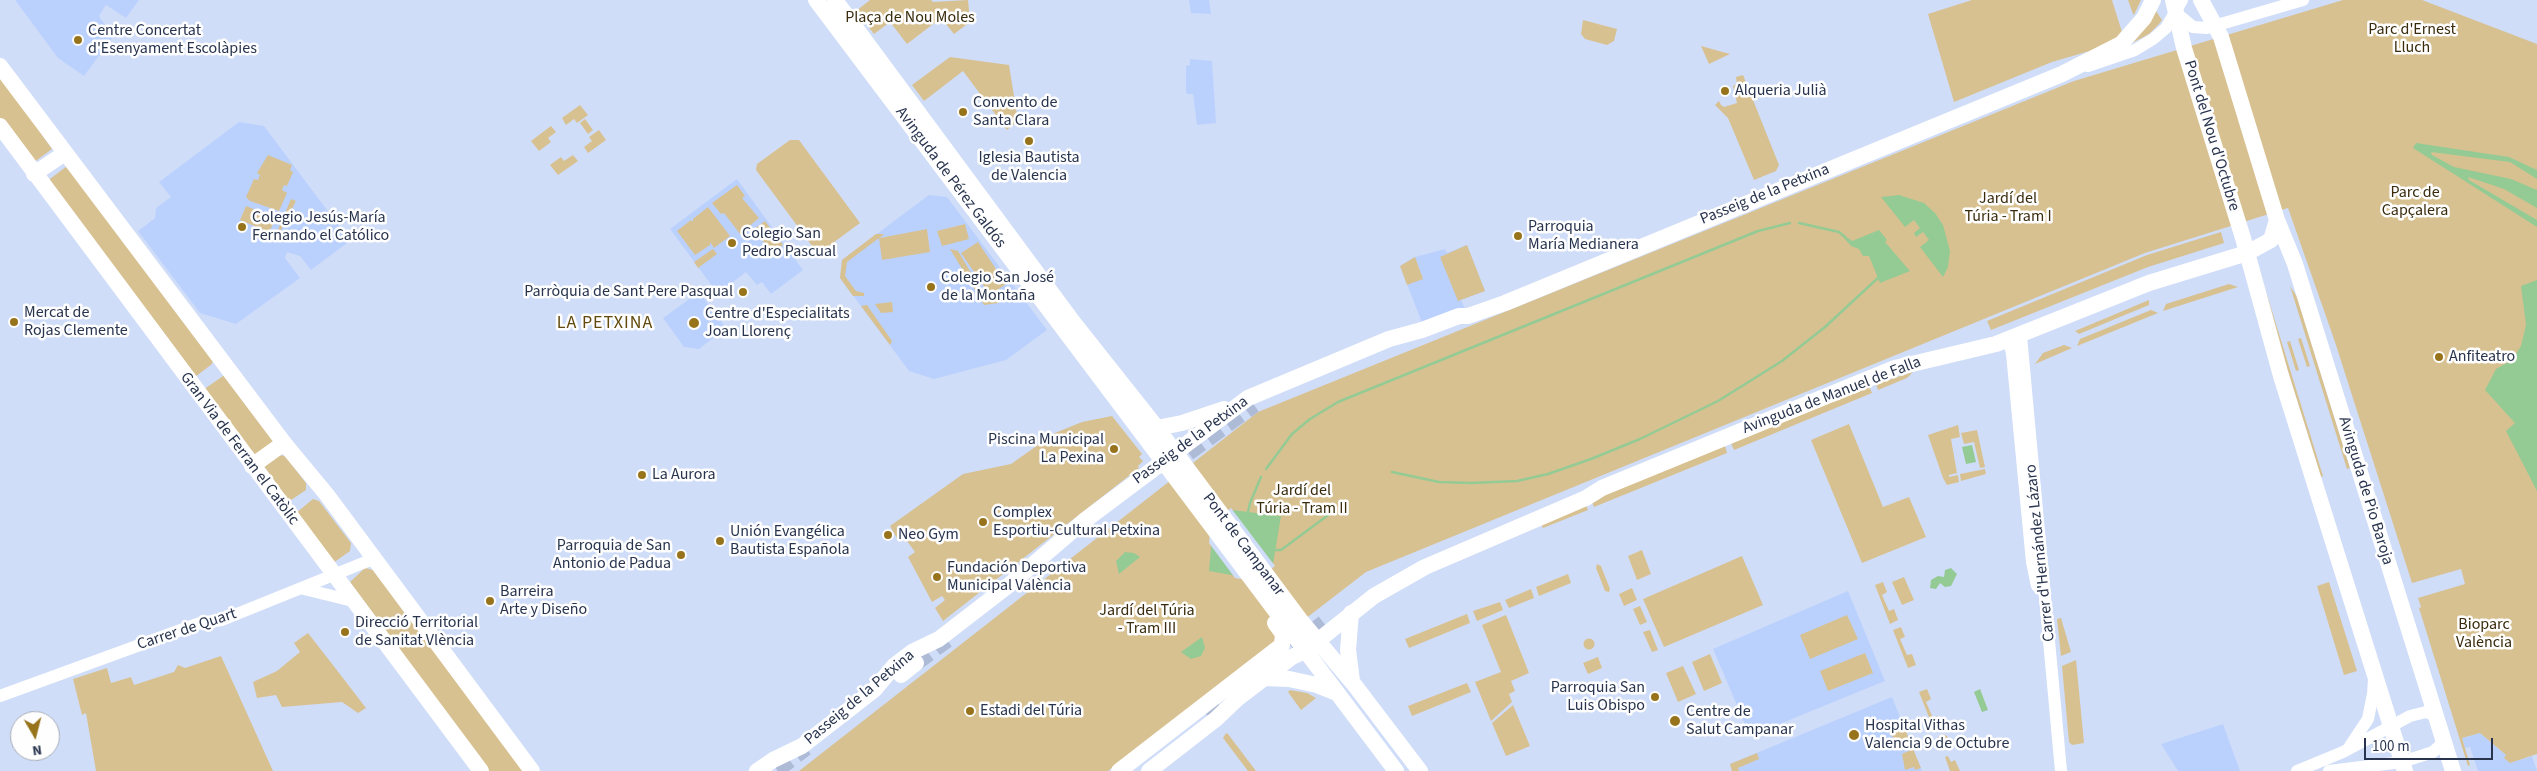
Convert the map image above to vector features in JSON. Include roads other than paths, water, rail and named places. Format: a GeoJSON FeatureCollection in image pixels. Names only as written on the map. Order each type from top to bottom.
{"type":"FeatureCollection","features":[{"type":"Feature","properties":{"kind":"main road","name":"Avinguda de Pérez Galdós"},"geometry":{"type":"LineString","coordinates":[[816,0],[1180,472]]}},
{"type":"Feature","properties":{"kind":"main road","name":"Avinguda de Pérez Galdós"},"geometry":{"type":"LineString","coordinates":[[835,0],[1072,322],[1157,428],[1168,456]]}},
{"type":"Feature","properties":{"kind":"main road","name":"Passeig de la Petxina"},"geometry":{"type":"LineString","coordinates":[[757,771],[773,760],[802,746],[874,690],[894,664],[912,652],[939,639],[1168,456],[1251,401],[1462,322],[1468,316],[2062,74],[2120,44],[2144,18],[2153,0]]}},
{"type":"Feature","properties":{"kind":"main road"},"geometry":{"type":"LineString","coordinates":[[2201,0],[2218,32],[2276,216]]}},
{"type":"Feature","properties":{"kind":"main road","name":"Pont del Nou d'Octubre"},"geometry":{"type":"LineString","coordinates":[[2177,4],[2184,48],[2247,252]]}},
{"type":"Feature","properties":{"kind":"main road"},"geometry":{"type":"LineString","coordinates":[[0,66],[284,443],[327,496],[532,771]]}},
{"type":"Feature","properties":{"kind":"main road","name":"Gran Via de Ferran el Catòlic"},"geometry":{"type":"LineString","coordinates":[[0,126],[481,771]]}},
{"type":"Feature","properties":{"kind":"main road"},"geometry":{"type":"LineString","coordinates":[[34,174],[65,153]]}},
{"type":"Feature","properties":{"kind":"main road","name":"Avinguda de Manuel de Falla"},"geometry":{"type":"LineString","coordinates":[[1149,771],[1216,719],[1230,705],[1264,678],[1292,657],[1311,646],[1374,596],[1425,568],[1577,502],[1602,488],[1895,368],[2015,338],[2149,283],[2247,252],[2271,240],[2276,216]]}},
{"type":"Feature","properties":{"kind":"main road","name":"Avinguda de Pio Baroja"},"geometry":{"type":"LineString","coordinates":[[2276,216],[2294,264],[2453,771]]}},
{"type":"Feature","properties":{"kind":"main road"},"geometry":{"type":"LineString","coordinates":[[2247,252],[2284,385],[2403,766]]}},
{"type":"Feature","properties":{"kind":"main road"},"geometry":{"type":"LineString","coordinates":[[1157,428],[1182,424],[1251,401]]}},
{"type":"Feature","properties":{"kind":"main road"},"geometry":{"type":"LineString","coordinates":[[252,466],[284,443]]}},
{"type":"Feature","properties":{"kind":"main road","name":"Pont de Campanar"},"geometry":{"type":"LineString","coordinates":[[1180,472],[1261,592],[1291,628]]}},
{"type":"Feature","properties":{"kind":"main road","name":"Pont de Campanar"},"geometry":{"type":"LineString","coordinates":[[1180,472],[1291,628]]}},
{"type":"Feature","properties":{"kind":"main road","name":"Passeig de la Petxina"},"geometry":{"type":"LineString","coordinates":[[1071,543],[1140,488]]}},
{"type":"Feature","properties":{"kind":"main road","name":"Avinguda de Manuel de Falla"},"geometry":{"type":"LineString","coordinates":[[1330,618],[1366,591],[1406,567],[1583,492],[1602,488]]}},
{"type":"Feature","properties":{"kind":"main road"},"geometry":{"type":"LineString","coordinates":[[1351,613],[1348,650],[1353,683]]}},
{"type":"Feature","properties":{"kind":"main road"},"geometry":{"type":"LineString","coordinates":[[1119,771],[1282,645],[1291,628],[1353,683],[1420,771]]}},
{"type":"Feature","properties":{"kind":"main road"},"geometry":{"type":"LineString","coordinates":[[1311,646],[1338,694],[1396,771]]}},
{"type":"Feature","properties":{"kind":"main road","name":"Passeig de la Petxina"},"geometry":{"type":"LineString","coordinates":[[901,675],[916,663]]}},
{"type":"Feature","properties":{"kind":"main road"},"geometry":{"type":"LineString","coordinates":[[1264,678],[1289,678],[1317,685],[1338,694]]}},
{"type":"Feature","properties":{"kind":"main road"},"geometry":{"type":"LineString","coordinates":[[1131,771],[1206,714]]}},
{"type":"Feature","properties":{"kind":"main road"},"geometry":{"type":"LineString","coordinates":[[1384,754],[1406,771]]}},
{"type":"Feature","properties":{"kind":"street"},"geometry":{"type":"LineString","coordinates":[[2177,4],[2193,27],[2218,32],[2303,0]]}},
{"type":"Feature","properties":{"kind":"street","name":"Passeig de la Petxina"},"geometry":{"type":"LineString","coordinates":[[2062,74],[2135,50],[2166,28],[2177,4]]}},
{"type":"Feature","properties":{"kind":"street"},"geometry":{"type":"LineString","coordinates":[[2015,338],[2012,350],[2032,562],[2036,575],[2054,771]]}},
{"type":"Feature","properties":{"kind":"street","name":"Carrer d'Hernández Lázaro"},"geometry":{"type":"LineString","coordinates":[[2015,338],[2039,523],[2061,771]]}},
{"type":"Feature","properties":{"kind":"street"},"geometry":{"type":"LineString","coordinates":[[2027,513],[2034,516],[2039,523]]}},
{"type":"Feature","properties":{"kind":"street","name":"Carrer de Quart"},"geometry":{"type":"LineString","coordinates":[[0,696],[200,623],[222,620],[304,589],[373,559]]}},
{"type":"Feature","properties":{"kind":"street"},"geometry":{"type":"LineString","coordinates":[[304,589],[353,601]]}},
{"type":"Feature","properties":{"kind":"street"},"geometry":{"type":"LineString","coordinates":[[2343,752],[2357,738],[2368,719],[2374,694],[2374,675]]}},
{"type":"Feature","properties":{"kind":"street"},"geometry":{"type":"LineString","coordinates":[[2297,771],[2343,752],[2402,719],[2420,712],[2435,715]]}},
{"type":"Feature","properties":{"kind":"street"},"geometry":{"type":"LineString","coordinates":[[2329,771],[2348,767],[2403,766],[2433,752],[2444,742]]}},
{"type":"Feature","properties":{"kind":"street"},"geometry":{"type":"LineString","coordinates":[[2348,767],[2363,771]]}},
{"type":"Feature","properties":{"kind":"waterway"},"geometry":{"type":"LineString","coordinates":[[1266,469],[1292,434],[1310,419],[1338,402],[1758,231],[1790,223]]}},
{"type":"Feature","properties":{"kind":"waterway"},"geometry":{"type":"LineString","coordinates":[[1799,223],[1839,232],[1846,238]]}},
{"type":"Feature","properties":{"kind":"waterway"},"geometry":{"type":"LineString","coordinates":[[1392,472],[1439,482],[1517,481],[1548,474],[1591,459],[1640,439],[1718,401],[1782,361],[1825,327],[1879,277]]}},
{"type":"Feature","properties":{"kind":"waterway"},"geometry":{"type":"LineString","coordinates":[[1248,512],[1261,477]]}},
{"type":"Feature","properties":{"kind":"waterway"},"geometry":{"type":"LineString","coordinates":[[1276,550],[1281,550],[1335,510]]}},
{"type":"Feature","properties":{"kind":"tunnel"},"geometry":{"type":"LineString","coordinates":[[1169,467],[1254,405]]}},
{"type":"Feature","properties":{"kind":"tunnel"},"geometry":{"type":"LineString","coordinates":[[1273,662],[1330,618]]}},
{"type":"Feature","properties":{"kind":"tunnel"},"geometry":{"type":"LineString","coordinates":[[916,663],[947,640]]}},
{"type":"Feature","properties":{"kind":"tunnel"},"geometry":{"type":"LineString","coordinates":[[1206,714],[1241,687]]}},
{"type":"Feature","properties":{"kind":"tunnel"},"geometry":{"type":"LineString","coordinates":[[777,770],[806,748]]}},
{"type":"Feature","properties":{"kind":"place","name":"Centre Concertat d'Esenyament Escolàpies"},"geometry":{"type":"Point","coordinates":[78,40]}},
{"type":"Feature","properties":{"kind":"place","name":"Alqueria Julià"},"geometry":{"type":"Point","coordinates":[1725,91]}},
{"type":"Feature","properties":{"kind":"place","name":"Convento de Santa Clara"},"geometry":{"type":"Point","coordinates":[963,112]}},
{"type":"Feature","properties":{"kind":"place","name":"Iglesia Bautista de Valencia"},"geometry":{"type":"Point","coordinates":[1029,141]}},
{"type":"Feature","properties":{"kind":"place","name":"Colegio Jesús-María Fernando el Católico"},"geometry":{"type":"Point","coordinates":[242,227]}},
{"type":"Feature","properties":{"kind":"place","name":"Parroquia María Medianera"},"geometry":{"type":"Point","coordinates":[1518,236]}},
{"type":"Feature","properties":{"kind":"place","name":"Colegio San Pedro Pascual"},"geometry":{"type":"Point","coordinates":[732,243]}},
{"type":"Feature","properties":{"kind":"place","name":"Colegio San José de la Montaña"},"geometry":{"type":"Point","coordinates":[931,287]}},
{"type":"Feature","properties":{"kind":"place","name":"Parròquia de Sant Pere Pasqual"},"geometry":{"type":"Point","coordinates":[743,292]}},
{"type":"Feature","properties":{"kind":"place","name":"Mercat de Rojas Clemente"},"geometry":{"type":"Point","coordinates":[14,322]}},
{"type":"Feature","properties":{"kind":"place","name":"Centre d'Especialitats Joan Llorenç"},"geometry":{"type":"Point","coordinates":[694,323]}},
{"type":"Feature","properties":{"kind":"place","name":"Anfiteatro"},"geometry":{"type":"Point","coordinates":[2439,357]}},
{"type":"Feature","properties":{"kind":"place","name":"Piscina Municipal La Pexina"},"geometry":{"type":"Point","coordinates":[1114,449]}},
{"type":"Feature","properties":{"kind":"place","name":"La Aurora"},"geometry":{"type":"Point","coordinates":[642,475]}},
{"type":"Feature","properties":{"kind":"place","name":"Complex Esportiu-Cultural Petxina"},"geometry":{"type":"Point","coordinates":[983,522]}},
{"type":"Feature","properties":{"kind":"place","name":"Neo Gym"},"geometry":{"type":"Point","coordinates":[888,535]}},
{"type":"Feature","properties":{"kind":"place","name":"Unión Evangélica Bautista Española"},"geometry":{"type":"Point","coordinates":[720,541]}},
{"type":"Feature","properties":{"kind":"place","name":"Parroquia de San Antonio de Padua"},"geometry":{"type":"Point","coordinates":[681,555]}},
{"type":"Feature","properties":{"kind":"place","name":"Fundación Deportiva Municipal València"},"geometry":{"type":"Point","coordinates":[937,577]}},
{"type":"Feature","properties":{"kind":"place","name":"Barreira Arte y Diseño"},"geometry":{"type":"Point","coordinates":[490,601]}},
{"type":"Feature","properties":{"kind":"place","name":"Direcció Territorial de Sanitat Vlència"},"geometry":{"type":"Point","coordinates":[345,632]}},
{"type":"Feature","properties":{"kind":"place","name":"Parroquia San Luis Obispo"},"geometry":{"type":"Point","coordinates":[1655,697]}},
{"type":"Feature","properties":{"kind":"place","name":"Estadi del Túria"},"geometry":{"type":"Point","coordinates":[970,711]}},
{"type":"Feature","properties":{"kind":"place","name":"Centre de Salut Campanar"},"geometry":{"type":"Point","coordinates":[1675,721]}},
{"type":"Feature","properties":{"kind":"place","name":"Hospital Vithas Valencia 9 de Octubre"},"geometry":{"type":"Point","coordinates":[1854,735]}},
{"type":"Feature","properties":{"kind":"district","name":"LA PETXINA"},"geometry":{"type":"Point","coordinates":[605,324]}},
{"type":"Feature","properties":{"kind":"park label","name":"Plaça de Nou Moles"},"geometry":{"type":"Point","coordinates":[910,18]}},
{"type":"Feature","properties":{"kind":"park label","name":"Parc d'Ernest Lluch"},"geometry":{"type":"Point","coordinates":[2412,39]}},
{"type":"Feature","properties":{"kind":"park label","name":"Parc de Capçalera"},"geometry":{"type":"Point","coordinates":[2415,202]}},
{"type":"Feature","properties":{"kind":"park label","name":"Jardí del Túria - Tram I"},"geometry":{"type":"Point","coordinates":[2008,208]}},
{"type":"Feature","properties":{"kind":"park label","name":"Jardí del Túria - Tram II"},"geometry":{"type":"Point","coordinates":[1302,500]}},
{"type":"Feature","properties":{"kind":"park label","name":"Jardí del Túria - Tram III"},"geometry":{"type":"Point","coordinates":[1147,620]}},
{"type":"Feature","properties":{"kind":"park label","name":"Bioparc València"},"geometry":{"type":"Point","coordinates":[2484,634]}}]}
